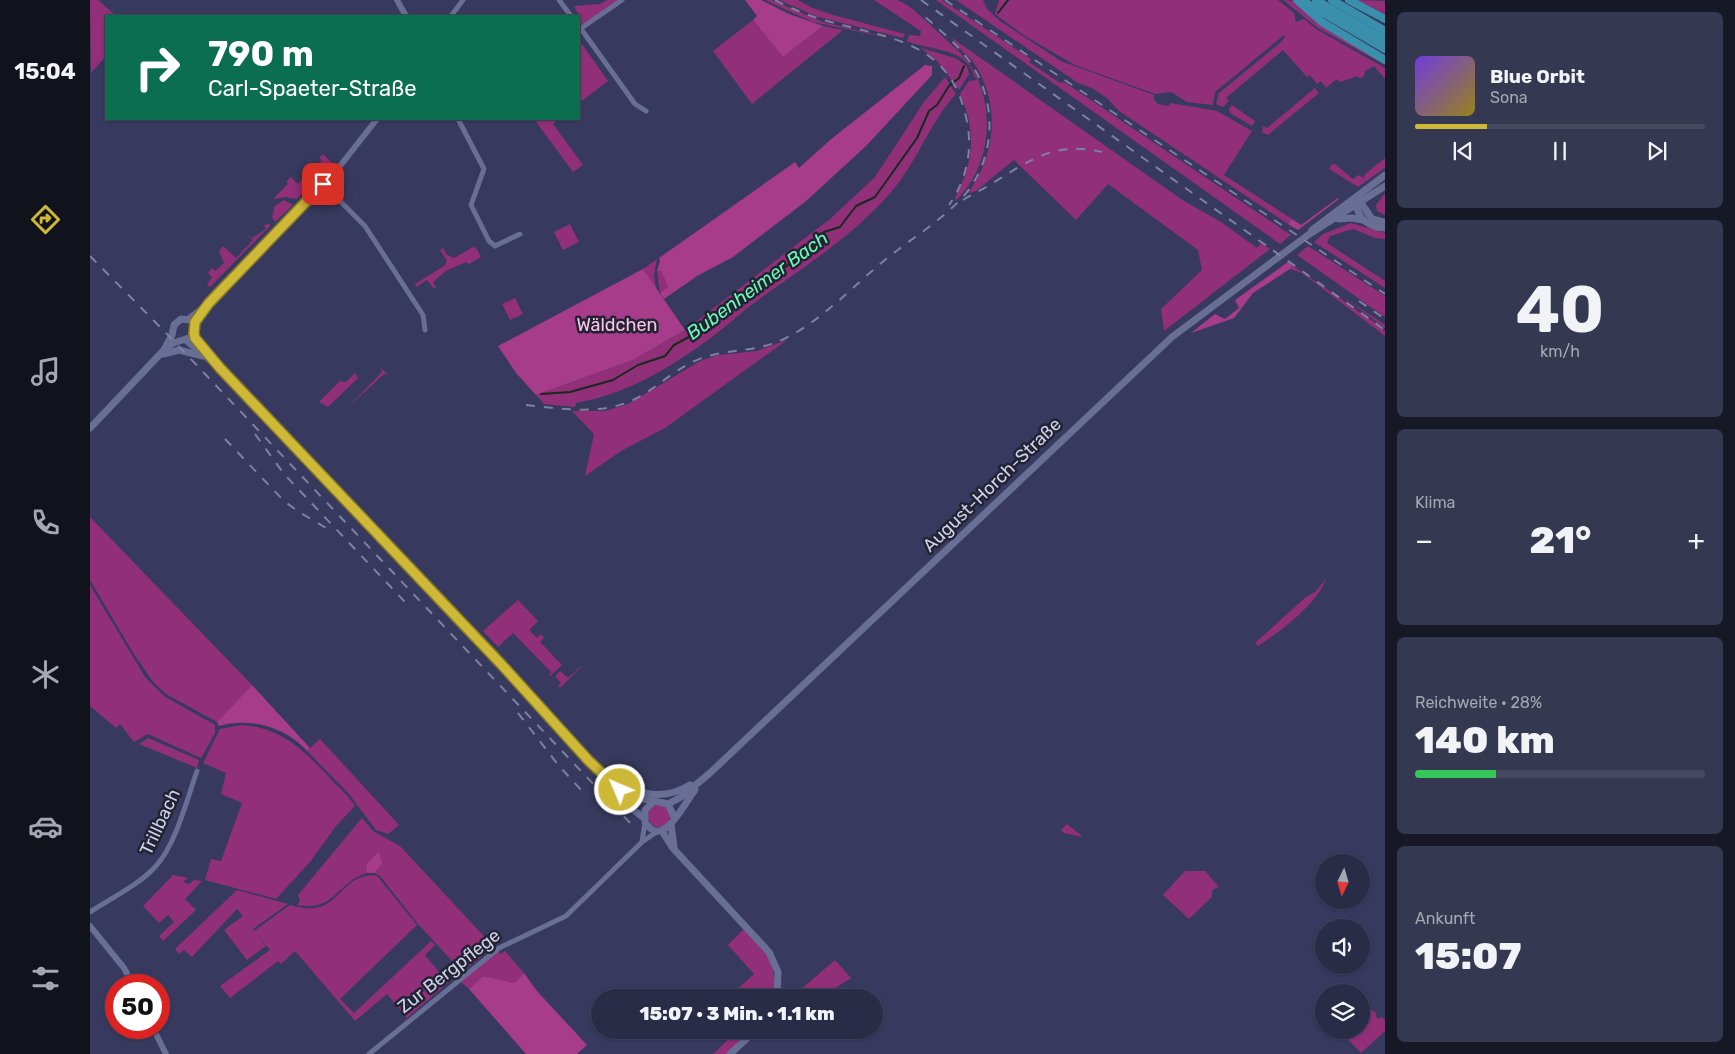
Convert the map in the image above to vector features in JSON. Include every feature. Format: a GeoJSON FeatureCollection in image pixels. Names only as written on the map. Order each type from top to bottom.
{"type":"FeatureCollection","features":[{"type":"Feature","properties":{"kind":"highway"},"geometry":{"type":"LineString","coordinates":[[1299,0],[1385,49]]}},
{"type":"Feature","properties":{"kind":"highway"},"geometry":{"type":"LineString","coordinates":[[1299,0],[1322,22],[1385,60]]}},
{"type":"Feature","properties":{"kind":"highway"},"geometry":{"type":"LineString","coordinates":[[1316,0],[1385,40]]}},
{"type":"Feature","properties":{"kind":"highway"},"geometry":{"type":"LineString","coordinates":[[1332,0],[1385,31]]}},
{"type":"Feature","properties":{"kind":"highway"},"geometry":{"type":"LineString","coordinates":[[1349,0],[1385,19]]}},
{"type":"Feature","properties":{"kind":"main road","name":"August-Horch-Straße"},"geometry":{"type":"LineString","coordinates":[[668,804],[681,798],[710,773],[1146,359],[1213,304],[1308,235],[1385,175]]}},
{"type":"Feature","properties":{"kind":"main road","name":"August-Horch-Straße"},"geometry":{"type":"LineString","coordinates":[[1308,235],[1385,186]]}},
{"type":"Feature","properties":{"kind":"main road"},"geometry":{"type":"LineString","coordinates":[[1368,212],[1372,195]]}},
{"type":"Feature","properties":{"kind":"main road"},"geometry":{"type":"LineString","coordinates":[[1356,196],[1364,220]]}},
{"type":"Feature","properties":{"kind":"main road"},"geometry":{"type":"LineString","coordinates":[[1359,204],[1375,220],[1385,222]]}},
{"type":"Feature","properties":{"kind":"main road"},"geometry":{"type":"LineString","coordinates":[[1334,220],[1350,218],[1364,220],[1376,227],[1385,228]]}},
{"type":"Feature","properties":{"kind":"main road"},"geometry":{"type":"LineString","coordinates":[[90,428],[164,350],[174,325],[178,320],[188,319],[194,325],[195,338],[220,368],[502,665],[589,761],[628,796],[668,804],[673,810],[672,838],[676,852]]}},
{"type":"Feature","properties":{"kind":"main road"},"geometry":{"type":"LineString","coordinates":[[173,331],[220,368]]}},
{"type":"Feature","properties":{"kind":"main road"},"geometry":{"type":"LineString","coordinates":[[164,350],[194,333]]}},
{"type":"Feature","properties":{"kind":"main road"},"geometry":{"type":"LineString","coordinates":[[158,357],[174,350],[187,350],[206,357]]}},
{"type":"Feature","properties":{"kind":"main road"},"geometry":{"type":"LineString","coordinates":[[589,761],[611,790],[644,820],[650,828],[660,831],[676,852],[769,952],[778,972],[777,989]]}},
{"type":"Feature","properties":{"kind":"main road","name":"August-Horch-Straße"},"geometry":{"type":"LineString","coordinates":[[660,831],[673,821],[710,773]]}},
{"type":"Feature","properties":{"kind":"main road"},"geometry":{"type":"LineString","coordinates":[[604,775],[640,793],[660,795],[688,787],[710,773]]}},
{"type":"Feature","properties":{"kind":"main road"},"geometry":{"type":"LineString","coordinates":[[644,820],[645,810],[653,802]]}},
{"type":"Feature","properties":{"kind":"main road"},"geometry":{"type":"LineString","coordinates":[[730,1054],[746,1039]]}},
{"type":"Feature","properties":{"kind":"street"},"geometry":{"type":"LineString","coordinates":[[397,0],[405,15]]}},
{"type":"Feature","properties":{"kind":"street"},"geometry":{"type":"LineString","coordinates":[[452,15],[463,0]]}},
{"type":"Feature","properties":{"kind":"street"},"geometry":{"type":"LineString","coordinates":[[560,0],[570,15]]}},
{"type":"Feature","properties":{"kind":"street"},"geometry":{"type":"LineString","coordinates":[[622,0],[580,28],[636,104],[646,111]]}},
{"type":"Feature","properties":{"kind":"street"},"geometry":{"type":"LineString","coordinates":[[194,325],[209,303],[323,184],[357,146],[376,120]]}},
{"type":"Feature","properties":{"kind":"street"},"geometry":{"type":"LineString","coordinates":[[459,120],[483,166],[483,174],[470,205],[489,241],[495,246],[520,234]]}},
{"type":"Feature","properties":{"kind":"street"},"geometry":{"type":"LineString","coordinates":[[323,184],[365,226],[423,315],[425,330]]}},
{"type":"Feature","properties":{"kind":"street"},"geometry":{"type":"LineString","coordinates":[[188,319],[203,305],[209,303]]}},
{"type":"Feature","properties":{"kind":"street","name":"Trillbach"},"geometry":{"type":"LineString","coordinates":[[90,912],[142,878],[158,864],[176,829],[197,771]]}},
{"type":"Feature","properties":{"kind":"street"},"geometry":{"type":"LineString","coordinates":[[642,842],[644,820]]}},
{"type":"Feature","properties":{"kind":"street","name":"Zur Bergpflege"},"geometry":{"type":"LineString","coordinates":[[369,1054],[499,948],[566,916],[642,842],[660,831]]}},
{"type":"Feature","properties":{"kind":"street"},"geometry":{"type":"LineString","coordinates":[[90,926],[127,974]]}},
{"type":"Feature","properties":{"kind":"street"},"geometry":{"type":"LineString","coordinates":[[158,1039],[166,1054]]}},
{"type":"Feature","properties":{"kind":"shaded area"},"geometry":{"type":"Polygon","coordinates":[[[90,0],[98,0],[115,15],[105,15],[105,57],[91,73],[90,0]]]}},
{"type":"Feature","properties":{"kind":"shaded area"},"geometry":{"type":"Polygon","coordinates":[[[607,0],[618,0],[584,24],[580,23],[582,21],[580,15],[574,6],[600,4],[607,0]]]}},
{"type":"Feature","properties":{"kind":"shaded area"},"geometry":{"type":"Polygon","coordinates":[[[765,0],[772,0],[823,22],[898,40],[813,22],[765,0]]]}},
{"type":"Feature","properties":{"kind":"shaded area"},"geometry":{"type":"Polygon","coordinates":[[[779,0],[798,0],[810,7],[833,15],[905,34],[903,38],[818,17],[779,0]]]}},
{"type":"Feature","properties":{"kind":"shaded area"},"geometry":{"type":"Polygon","coordinates":[[[874,0],[897,0],[913,10],[962,55],[969,63],[978,79],[984,97],[987,116],[983,154],[977,171],[955,201],[968,165],[971,144],[967,114],[960,94],[969,81],[977,80],[969,65],[954,54],[907,41],[909,35],[920,36],[921,31],[874,0]]]}},
{"type":"Feature","properties":{"kind":"shaded area"},"geometry":{"type":"Polygon","coordinates":[[[936,0],[942,0],[1031,59],[1029,62],[1060,83],[1064,82],[1291,235],[1280,244],[936,0]]]}},
{"type":"Feature","properties":{"kind":"shaded area"},"geometry":{"type":"Polygon","coordinates":[[[956,0],[983,0],[987,9],[1000,21],[1061,61],[1154,95],[1154,100],[1158,104],[1168,106],[1171,103],[1217,111],[1252,131],[1224,175],[1292,219],[1288,224],[1119,111],[1107,98],[1092,88],[1078,83],[956,0]]]}},
{"type":"Feature","properties":{"kind":"shaded area"},"geometry":{"type":"Polygon","coordinates":[[[999,0],[1278,0],[1294,13],[1296,22],[1304,19],[1316,29],[1385,68],[1385,79],[1374,66],[1365,71],[1364,76],[1360,79],[1358,76],[1340,82],[1337,79],[1326,88],[1321,81],[1317,84],[1310,75],[1307,77],[1283,50],[1226,98],[1229,101],[1223,107],[1216,104],[1219,93],[1281,42],[1285,37],[1284,35],[1215,92],[1213,105],[1187,102],[1171,92],[1155,94],[1075,65],[1025,36],[995,14],[999,0]]]}},
{"type":"Feature","properties":{"kind":"shaded area"},"geometry":{"type":"Polygon","coordinates":[[[1283,0],[1293,1],[1306,12],[1385,63],[1385,65],[1318,28],[1283,0]]]}},
{"type":"Feature","properties":{"kind":"shaded area"},"geometry":{"type":"Polygon","coordinates":[[[1357,0],[1385,1],[1385,14],[1357,0]]]}},
{"type":"Feature","properties":{"kind":"shaded area"},"geometry":{"type":"Polygon","coordinates":[[[753,20],[783,57],[823,26],[843,30],[752,104],[713,51],[753,20]]]}},
{"type":"Feature","properties":{"kind":"shaded area"},"geometry":{"type":"Polygon","coordinates":[[[952,38],[1184,201],[1221,222],[1257,248],[1261,243],[1270,249],[1164,331],[1161,309],[1202,270],[1198,250],[1108,184],[1076,220],[1014,160],[976,191],[968,193],[985,162],[992,129],[991,112],[983,79],[974,63],[952,38]]]}},
{"type":"Feature","properties":{"kind":"shaded area"},"geometry":{"type":"Polygon","coordinates":[[[580,41],[608,81],[580,102],[580,41]]]}},
{"type":"Feature","properties":{"kind":"shaded area"},"geometry":{"type":"Polygon","coordinates":[[[921,48],[955,58],[967,66],[969,74],[959,90],[938,62],[921,48]]]}},
{"type":"Feature","properties":{"kind":"shaded area"},"geometry":{"type":"Polygon","coordinates":[[[945,77],[956,94],[938,117],[900,181],[862,222],[830,248],[690,352],[644,380],[611,394],[576,403],[575,407],[544,404],[536,395],[633,360],[685,330],[830,219],[875,177],[924,102],[945,77]]]}},
{"type":"Feature","properties":{"kind":"shaded area"},"geometry":{"type":"Polygon","coordinates":[[[1315,88],[1319,93],[1268,135],[1262,132],[1263,126],[1267,128],[1315,88]]]}},
{"type":"Feature","properties":{"kind":"shaded area"},"geometry":{"type":"Polygon","coordinates":[[[1232,105],[1255,121],[1252,126],[1230,113],[1229,109],[1232,105]]]}},
{"type":"Feature","properties":{"kind":"shaded area"},"geometry":{"type":"Polygon","coordinates":[[[535,120],[557,120],[553,124],[583,165],[573,172],[535,120]]]}},
{"type":"Feature","properties":{"kind":"shaded area"},"geometry":{"type":"Polygon","coordinates":[[[323,154],[331,162],[297,199],[286,197],[273,199],[288,184],[286,182],[291,177],[298,184],[322,161],[319,158],[323,154]]]}},
{"type":"Feature","properties":{"kind":"shaded area"},"geometry":{"type":"Polygon","coordinates":[[[1385,158],[1385,168],[1358,187],[1329,169],[1331,165],[1335,164],[1353,179],[1358,175],[1364,178],[1365,174],[1385,158]]]}},
{"type":"Feature","properties":{"kind":"shaded area"},"geometry":{"type":"Polygon","coordinates":[[[1385,193],[1385,215],[1377,211],[1376,205],[1385,193]]]}},
{"type":"Feature","properties":{"kind":"shaded area"},"geometry":{"type":"Polygon","coordinates":[[[284,200],[293,205],[275,222],[272,217],[275,206],[284,200]]]}},
{"type":"Feature","properties":{"kind":"shaded area"},"geometry":{"type":"Polygon","coordinates":[[[1351,223],[1385,233],[1385,239],[1375,238],[1353,229],[1330,236],[1327,243],[1385,281],[1385,288],[1314,242],[1323,234],[1351,223]]]}},
{"type":"Feature","properties":{"kind":"shaded area"},"geometry":{"type":"Polygon","coordinates":[[[570,224],[579,242],[563,250],[554,232],[570,224]]]}},
{"type":"Feature","properties":{"kind":"shaded area"},"geometry":{"type":"Polygon","coordinates":[[[264,225],[271,225],[210,287],[207,285],[212,277],[208,273],[212,268],[215,271],[224,263],[219,251],[223,246],[236,258],[253,240],[245,233],[252,238],[266,229],[264,225]]]}},
{"type":"Feature","properties":{"kind":"shaded area"},"geometry":{"type":"Polygon","coordinates":[[[1308,246],[1385,296],[1385,317],[1297,255],[1308,246]]]}},
{"type":"Feature","properties":{"kind":"shaded area"},"geometry":{"type":"Polygon","coordinates":[[[473,247],[477,249],[481,257],[469,264],[466,262],[446,271],[433,282],[436,288],[434,289],[427,280],[416,287],[415,284],[444,266],[447,261],[440,250],[443,248],[447,255],[454,258],[473,247]]]}},
{"type":"Feature","properties":{"kind":"shaded area"},"geometry":{"type":"Polygon","coordinates":[[[657,259],[654,275],[657,293],[643,269],[657,259]]]}},
{"type":"Feature","properties":{"kind":"shaded area"},"geometry":{"type":"Polygon","coordinates":[[[1292,265],[1374,322],[1385,331],[1385,336],[1302,273],[1290,269],[1292,265]]]}},
{"type":"Feature","properties":{"kind":"shaded area"},"geometry":{"type":"Polygon","coordinates":[[[657,271],[661,271],[668,287],[660,293],[657,271]]]}},
{"type":"Feature","properties":{"kind":"shaded area"},"geometry":{"type":"Polygon","coordinates":[[[1342,296],[1385,325],[1385,328],[1342,296]]]}},
{"type":"Feature","properties":{"kind":"shaded area"},"geometry":{"type":"Polygon","coordinates":[[[515,298],[523,314],[510,320],[502,304],[515,298]]]}},
{"type":"Feature","properties":{"kind":"shaded area"},"geometry":{"type":"Polygon","coordinates":[[[787,340],[665,428],[621,451],[585,476],[594,434],[572,411],[605,411],[628,404],[702,360],[719,355],[757,351],[787,340]]]}},
{"type":"Feature","properties":{"kind":"shaded area"},"geometry":{"type":"Polygon","coordinates":[[[381,369],[388,375],[384,374],[348,407],[382,372],[381,369]]]}},
{"type":"Feature","properties":{"kind":"shaded area"},"geometry":{"type":"Polygon","coordinates":[[[355,373],[358,378],[328,407],[319,402],[340,381],[346,382],[355,373]]]}},
{"type":"Feature","properties":{"kind":"shaded area"},"geometry":{"type":"Polygon","coordinates":[[[90,517],[252,685],[217,722],[166,694],[154,683],[135,656],[90,580],[90,517]]]}},
{"type":"Feature","properties":{"kind":"shaded area"},"geometry":{"type":"Polygon","coordinates":[[[1326,579],[1315,598],[1297,617],[1258,646],[1255,643],[1306,597],[1315,592],[1326,579]]]}},
{"type":"Feature","properties":{"kind":"shaded area"},"geometry":{"type":"Polygon","coordinates":[[[90,585],[145,677],[164,696],[215,725],[215,733],[201,758],[148,734],[134,742],[120,724],[116,728],[90,706],[90,585]]]}},
{"type":"Feature","properties":{"kind":"shaded area"},"geometry":{"type":"Polygon","coordinates":[[[518,600],[538,621],[529,630],[537,638],[541,634],[544,638],[540,642],[562,665],[550,676],[551,672],[513,633],[498,647],[483,631],[518,600]]]}},
{"type":"Feature","properties":{"kind":"shaded area"},"geometry":{"type":"Polygon","coordinates":[[[581,666],[560,688],[558,686],[561,683],[555,676],[560,671],[568,678],[581,666]]]}},
{"type":"Feature","properties":{"kind":"shaded area"},"geometry":{"type":"Polygon","coordinates":[[[242,725],[269,731],[301,749],[355,806],[336,826],[310,862],[276,899],[205,880],[211,859],[221,861],[242,803],[221,794],[226,773],[203,763],[220,729],[242,725]]]}},
{"type":"Feature","properties":{"kind":"shaded area"},"geometry":{"type":"Polygon","coordinates":[[[148,738],[199,760],[197,768],[139,744],[148,738]]]}},
{"type":"Feature","properties":{"kind":"shaded area"},"geometry":{"type":"Polygon","coordinates":[[[320,739],[399,825],[388,834],[376,830],[349,794],[307,751],[320,739]]]}},
{"type":"Feature","properties":{"kind":"shaded area"},"geometry":{"type":"Polygon","coordinates":[[[659,805],[667,808],[670,816],[667,824],[659,827],[651,824],[648,816],[651,808],[659,805]]]}},
{"type":"Feature","properties":{"kind":"shaded area"},"geometry":{"type":"Polygon","coordinates":[[[362,818],[373,831],[400,846],[494,947],[462,972],[418,924],[380,876],[374,873],[382,864],[366,865],[367,873],[348,883],[328,901],[310,906],[297,905],[300,901],[298,895],[362,818]]]}},
{"type":"Feature","properties":{"kind":"shaded area"},"geometry":{"type":"Polygon","coordinates":[[[1067,824],[1083,837],[1064,833],[1061,830],[1067,824]]]}},
{"type":"Feature","properties":{"kind":"shaded area"},"geometry":{"type":"Polygon","coordinates":[[[1185,871],[1205,871],[1219,887],[1212,890],[1212,897],[1189,919],[1163,895],[1185,871]]]}},
{"type":"Feature","properties":{"kind":"shaded area"},"geometry":{"type":"Polygon","coordinates":[[[173,875],[188,878],[183,882],[189,884],[194,880],[202,881],[185,899],[196,910],[163,941],[159,936],[174,922],[168,915],[159,923],[143,906],[173,875]]]}},
{"type":"Feature","properties":{"kind":"shaded area"},"geometry":{"type":"Polygon","coordinates":[[[374,875],[378,877],[417,925],[340,999],[354,1013],[431,941],[435,945],[425,955],[448,983],[407,1018],[387,994],[355,1021],[295,951],[281,964],[278,961],[230,998],[220,986],[270,950],[256,933],[266,946],[247,960],[224,930],[243,916],[237,909],[192,957],[184,950],[179,954],[175,949],[237,890],[288,904],[253,929],[254,931],[290,905],[307,908],[319,907],[329,903],[352,882],[361,877],[374,875]]]}},
{"type":"Feature","properties":{"kind":"shaded area"},"geometry":{"type":"Polygon","coordinates":[[[745,928],[769,959],[774,974],[775,989],[738,989],[754,974],[728,945],[745,928]]]}},
{"type":"Feature","properties":{"kind":"shaded area"},"geometry":{"type":"Polygon","coordinates":[[[498,951],[501,954],[505,951],[524,973],[514,983],[483,976],[469,989],[460,981],[498,951]]]}},
{"type":"Feature","properties":{"kind":"shaded area"},"geometry":{"type":"Polygon","coordinates":[[[835,960],[851,978],[832,989],[801,989],[835,960]]]}},
{"type":"Feature","properties":{"kind":"shaded area"},"geometry":{"type":"Polygon","coordinates":[[[1370,1009],[1376,1013],[1377,1019],[1382,1017],[1385,1020],[1385,1031],[1361,1053],[1348,1039],[1370,1039],[1370,1009]]]}},
{"type":"Feature","properties":{"kind":"shaded area"},"geometry":{"type":"Polygon","coordinates":[[[729,1039],[742,1039],[726,1054],[713,1054],[729,1039]]]}},
{"type":"Feature","properties":{"kind":"green space"},"geometry":{"type":"Polygon","coordinates":[[[745,0],[761,0],[789,14],[823,26],[783,57],[753,20],[757,16],[745,0]]]}},
{"type":"Feature","properties":{"kind":"green space"},"geometry":{"type":"Polygon","coordinates":[[[925,65],[932,66],[932,75],[866,146],[805,202],[733,257],[697,276],[664,299],[660,293],[668,287],[661,271],[657,271],[659,258],[795,162],[799,168],[830,140],[925,65]]]}},
{"type":"Feature","properties":{"kind":"green space"},"geometry":{"type":"Polygon","coordinates":[[[1338,198],[1298,230],[1288,224],[1292,219],[1301,225],[1338,198]]]}},
{"type":"Feature","properties":{"kind":"green space"},"geometry":{"type":"Polygon","coordinates":[[[1288,262],[1292,265],[1290,269],[1253,293],[1234,318],[1191,333],[1215,314],[1225,319],[1239,308],[1235,300],[1288,262]]]}},
{"type":"Feature","properties":{"kind":"green space","name":"Wäldchen"},"geometry":{"type":"Polygon","coordinates":[[[643,269],[685,330],[633,360],[536,395],[516,373],[498,346],[643,269]]]}},
{"type":"Feature","properties":{"kind":"green space"},"geometry":{"type":"Polygon","coordinates":[[[252,685],[310,748],[307,751],[289,736],[266,726],[242,723],[219,726],[217,722],[252,685]]]}},
{"type":"Feature","properties":{"kind":"green space"},"geometry":{"type":"Polygon","coordinates":[[[379,851],[382,864],[374,873],[367,873],[366,865],[379,851]]]}},
{"type":"Feature","properties":{"kind":"green space"},"geometry":{"type":"Polygon","coordinates":[[[524,973],[537,991],[587,1045],[577,1054],[526,1054],[469,989],[483,976],[514,983],[524,973]]]}},
{"type":"Feature","properties":{"kind":"waterway","name":"Bubenheimer Bach"},"geometry":{"type":"LineString","coordinates":[[998,13],[1008,0]]}},
{"type":"Feature","properties":{"kind":"waterway","name":"Bubenheimer Bach"},"geometry":{"type":"LineString","coordinates":[[541,394],[570,392],[613,380],[638,365],[665,356],[674,345],[698,332],[715,313],[749,291],[767,275],[787,266],[799,253],[817,244],[824,232],[840,227],[856,206],[875,197],[917,138],[929,111],[937,105],[949,86],[959,78],[964,66]]}},
{"type":"Feature","properties":{"kind":"railway"},"geometry":{"type":"LineString","coordinates":[[775,0],[814,17],[874,33],[915,48],[933,59],[948,75],[959,95],[969,133],[967,165],[964,176],[949,205]]}},
{"type":"Feature","properties":{"kind":"railway"},"geometry":{"type":"LineString","coordinates":[[921,0],[1385,330]]}},
{"type":"Feature","properties":{"kind":"railway"},"geometry":{"type":"LineString","coordinates":[[945,0],[1385,294]]}},
{"type":"Feature","properties":{"kind":"railway"},"geometry":{"type":"LineString","coordinates":[[526,405],[586,410],[616,406],[644,394],[694,361],[712,355],[762,347],[782,340],[822,315],[880,264],[960,200],[972,185],[981,168],[987,149],[989,111],[985,92],[967,58],[951,40],[921,13]]}},
{"type":"Feature","properties":{"kind":"railway"},"geometry":{"type":"LineString","coordinates":[[963,200],[1031,160],[1044,155],[1070,149],[1102,152]]}},
{"type":"Feature","properties":{"kind":"railway"},"geometry":{"type":"LineString","coordinates":[[90,256],[170,337],[634,827]]}},
{"type":"Feature","properties":{"kind":"railway"},"geometry":{"type":"LineString","coordinates":[[1359,301],[1385,319]]}},
{"type":"Feature","properties":{"kind":"railway"},"geometry":{"type":"LineString","coordinates":[[255,434],[284,474],[405,602]]}},
{"type":"Feature","properties":{"kind":"railway"},"geometry":{"type":"LineString","coordinates":[[225,439],[284,501],[333,532]]}},
{"type":"Feature","properties":{"kind":"railway"},"geometry":{"type":"LineString","coordinates":[[518,713],[559,766],[583,792]]}},
{"type":"Feature","properties":{"kind":"route"},"geometry":{"type":"LineString","coordinates":[[323,184],[209,303],[195,322],[195,338],[220,368],[502,665],[589,761],[620,790]]}}]}
